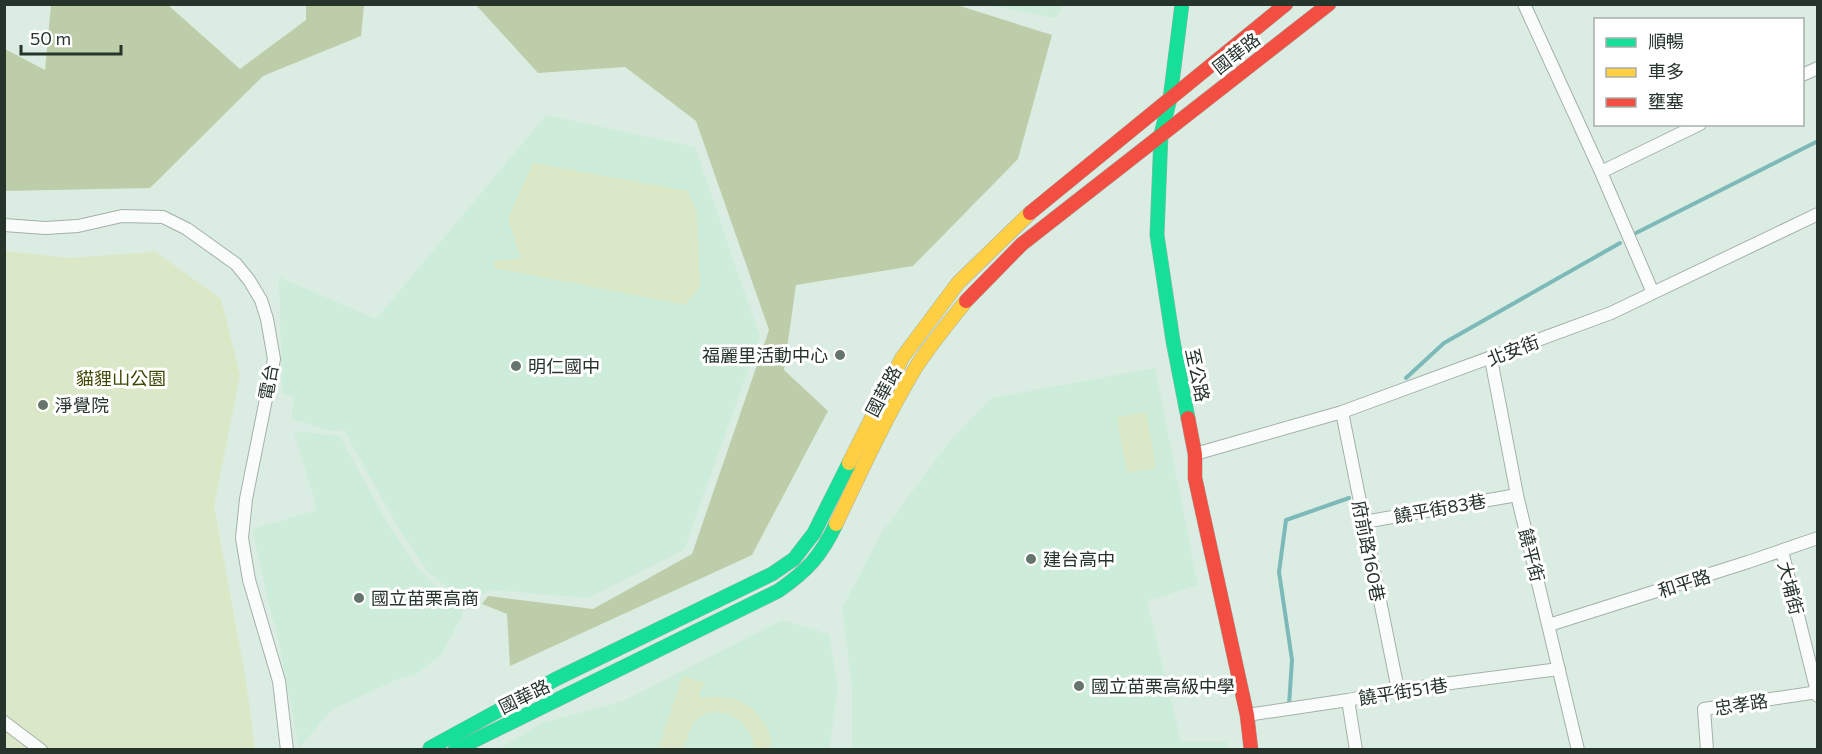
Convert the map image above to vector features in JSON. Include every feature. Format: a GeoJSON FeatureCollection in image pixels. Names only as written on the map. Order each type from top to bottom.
{"type":"FeatureCollection","features":[{"type":"Feature","properties":{"kind":"main road","name":"至公路"},"geometry":{"type":"LineString","coordinates":[[1182,4],[1170,99],[1161,134],[1157,235],[1173,341],[1195,454],[1195,478],[1246,715],[1251,750]]}},
{"type":"Feature","properties":{"kind":"main road","name":"國華路"},"geometry":{"type":"LineString","coordinates":[[430,748],[556,679],[772,574],[794,559],[814,533],[902,358],[958,283],[1024,218],[1286,4]]}},
{"type":"Feature","properties":{"kind":"main road","name":"國華路"},"geometry":{"type":"LineString","coordinates":[[455,750],[778,591],[804,573],[828,542],[867,459],[916,368],[936,338],[973,292],[1022,243],[1329,4]]}},
{"type":"Feature","properties":{"kind":"main road"},"geometry":{"type":"LineString","coordinates":[[902,358],[916,368]]}},
{"type":"Feature","properties":{"kind":"street"},"geometry":{"type":"LineString","coordinates":[[1524,4],[1601,172],[1653,293]]}},
{"type":"Feature","properties":{"kind":"street"},"geometry":{"type":"LineString","coordinates":[[1804,75],[1818,68]]}},
{"type":"Feature","properties":{"kind":"street"},"geometry":{"type":"LineString","coordinates":[[1601,172],[1696,126]]}},
{"type":"Feature","properties":{"kind":"street","name":"北安街"},"geometry":{"type":"LineString","coordinates":[[1195,454],[1342,412],[1611,313],[1818,214]]}},
{"type":"Feature","properties":{"kind":"street","name":"電台"},"geometry":{"type":"LineString","coordinates":[[4,225],[45,228],[78,226],[122,216],[163,217],[187,229],[236,264],[261,300],[274,359],[246,499],[242,538],[249,580],[279,681],[287,750]]}},
{"type":"Feature","properties":{"kind":"street","name":"饒平街"},"geometry":{"type":"LineString","coordinates":[[1491,359],[1517,495],[1578,750]]}},
{"type":"Feature","properties":{"kind":"street","name":"府前路160巷"},"geometry":{"type":"LineString","coordinates":[[1342,412],[1398,690]]}},
{"type":"Feature","properties":{"kind":"street","name":"饒平街83巷"},"geometry":{"type":"LineString","coordinates":[[1364,522],[1517,495]]}},
{"type":"Feature","properties":{"kind":"street","name":"和平路"},"geometry":{"type":"LineString","coordinates":[[1549,625],[1782,551],[1818,537]]}},
{"type":"Feature","properties":{"kind":"street","name":"大埔街"},"geometry":{"type":"LineString","coordinates":[[1782,551],[1817,693]]}},
{"type":"Feature","properties":{"kind":"street","name":"饒平街51巷"},"geometry":{"type":"LineString","coordinates":[[1246,715],[1398,690],[1559,669]]}},
{"type":"Feature","properties":{"kind":"street","name":"忠孝路"},"geometry":{"type":"LineString","coordinates":[[1707,750],[1704,709],[1817,693]]}},
{"type":"Feature","properties":{"kind":"street"},"geometry":{"type":"LineString","coordinates":[[1348,700],[1356,750]]}},
{"type":"Feature","properties":{"kind":"street"},"geometry":{"type":"LineString","coordinates":[[4,722],[41,750]]}},
{"type":"Feature","properties":{"kind":"shaded area"},"geometry":{"type":"Polygon","coordinates":[[[51,5],[168,5],[240,69],[306,20],[306,5],[364,5],[361,36],[263,76],[150,188],[5,191],[5,49],[45,70],[51,5]]]}},
{"type":"Feature","properties":{"kind":"shaded area"},"geometry":{"type":"Polygon","coordinates":[[[476,5],[957,5],[1052,35],[1018,159],[913,266],[796,285],[784,370],[828,411],[752,555],[510,666],[507,614],[482,604],[488,596],[593,609],[692,554],[769,330],[696,121],[625,67],[538,73],[476,5]]]}},
{"type":"Feature","properties":{"kind":"shaded area"},"geometry":{"type":"Polygon","coordinates":[[[987,5],[1063,5],[1056,18],[987,5]]]}},
{"type":"Feature","properties":{"kind":"shaded area","name":"明仁國中"},"geometry":{"type":"Polygon","coordinates":[[[546,115],[695,147],[760,337],[684,550],[588,598],[493,590],[464,601],[428,572],[396,524],[344,430],[331,431],[291,419],[294,397],[282,394],[279,277],[376,319],[546,115]]]}},
{"type":"Feature","properties":{"kind":"shaded area","name":"建台高中"},"geometry":{"type":"Polygon","coordinates":[[[1155,368],[1198,585],[1147,601],[1181,742],[1228,742],[1229,749],[852,749],[852,688],[842,608],[882,532],[949,442],[991,398],[1155,368]]]}},
{"type":"Feature","properties":{"kind":"shaded area","name":"國立苗栗高商"},"geometry":{"type":"Polygon","coordinates":[[[294,431],[340,436],[385,519],[417,568],[438,589],[464,608],[441,655],[416,674],[396,680],[331,710],[299,748],[276,628],[252,529],[317,510],[294,431]]]}},
{"type":"Feature","properties":{"kind":"shaded area"},"geometry":{"type":"Polygon","coordinates":[[[782,620],[829,634],[838,688],[829,749],[497,750],[542,723],[623,701],[782,620]]]}},
{"type":"Feature","properties":{"kind":"green space"},"geometry":{"type":"Polygon","coordinates":[[[533,163],[688,191],[697,213],[700,286],[686,305],[495,268],[494,260],[521,259],[508,218],[533,163]]]}},
{"type":"Feature","properties":{"kind":"green space","name":"貓貍山公園"},"geometry":{"type":"Polygon","coordinates":[[[5,251],[68,258],[156,252],[221,299],[240,375],[214,506],[246,681],[255,749],[5,750],[5,251]]]}},
{"type":"Feature","properties":{"kind":"green space"},"geometry":{"type":"Polygon","coordinates":[[[1146,412],[1156,468],[1127,473],[1117,417],[1146,412]]]}},
{"type":"Feature","properties":{"kind":"green space"},"geometry":{"type":"Polygon","coordinates":[[[684,676],[704,683],[699,696],[702,698],[732,699],[750,707],[757,713],[771,740],[769,749],[754,749],[752,737],[746,728],[738,720],[718,712],[708,713],[699,718],[692,726],[684,749],[658,749],[684,676]]]}},
{"type":"Feature","properties":{"kind":"waterway"},"geometry":{"type":"LineString","coordinates":[[1636,233],[1818,141]]}},
{"type":"Feature","properties":{"kind":"waterway"},"geometry":{"type":"LineString","coordinates":[[1406,378],[1444,343],[1620,243]]}},
{"type":"Feature","properties":{"kind":"waterway"},"geometry":{"type":"LineString","coordinates":[[1289,705],[1292,660],[1279,572],[1286,520],[1349,498]]}},
{"type":"Feature","properties":{"kind":"traffic: fast"},"geometry":{"type":"LineString","coordinates":[[1182,4],[1170,99],[1161,134],[1157,235],[1173,341],[1188,418]]}},
{"type":"Feature","properties":{"kind":"traffic: fast"},"geometry":{"type":"LineString","coordinates":[[430,748],[556,679],[772,574],[794,559],[814,533],[849,463]]}},
{"type":"Feature","properties":{"kind":"traffic: fast"},"geometry":{"type":"LineString","coordinates":[[455,750],[778,591],[812,562],[825,545],[836,524]]}},
{"type":"Feature","properties":{"kind":"traffic: slow"},"geometry":{"type":"LineString","coordinates":[[849,463],[902,358],[958,283],[1030,213]]}},
{"type":"Feature","properties":{"kind":"traffic: slow"},"geometry":{"type":"LineString","coordinates":[[836,524],[864,464],[916,367],[966,301]]}},
{"type":"Feature","properties":{"kind":"traffic: jam"},"geometry":{"type":"LineString","coordinates":[[1030,213],[1286,4]]}},
{"type":"Feature","properties":{"kind":"traffic: jam"},"geometry":{"type":"LineString","coordinates":[[966,301],[1022,244],[1329,4]]}},
{"type":"Feature","properties":{"kind":"traffic: jam"},"geometry":{"type":"LineString","coordinates":[[1188,418],[1195,454],[1195,478],[1247,715],[1251,750]]}},
{"type":"Feature","properties":{"kind":"place","name":"福麗里活動中心"},"geometry":{"type":"Point","coordinates":[840,355]}},
{"type":"Feature","properties":{"kind":"place","name":"明仁國中"},"geometry":{"type":"Point","coordinates":[516,366]}},
{"type":"Feature","properties":{"kind":"place","name":"淨覺院"},"geometry":{"type":"Point","coordinates":[43,405]}},
{"type":"Feature","properties":{"kind":"place","name":"建台高中"},"geometry":{"type":"Point","coordinates":[1031,559]}},
{"type":"Feature","properties":{"kind":"place","name":"國立苗栗高商"},"geometry":{"type":"Point","coordinates":[359,598]}},
{"type":"Feature","properties":{"kind":"place","name":"國立苗栗高級中學"},"geometry":{"type":"Point","coordinates":[1079,686]}}]}
